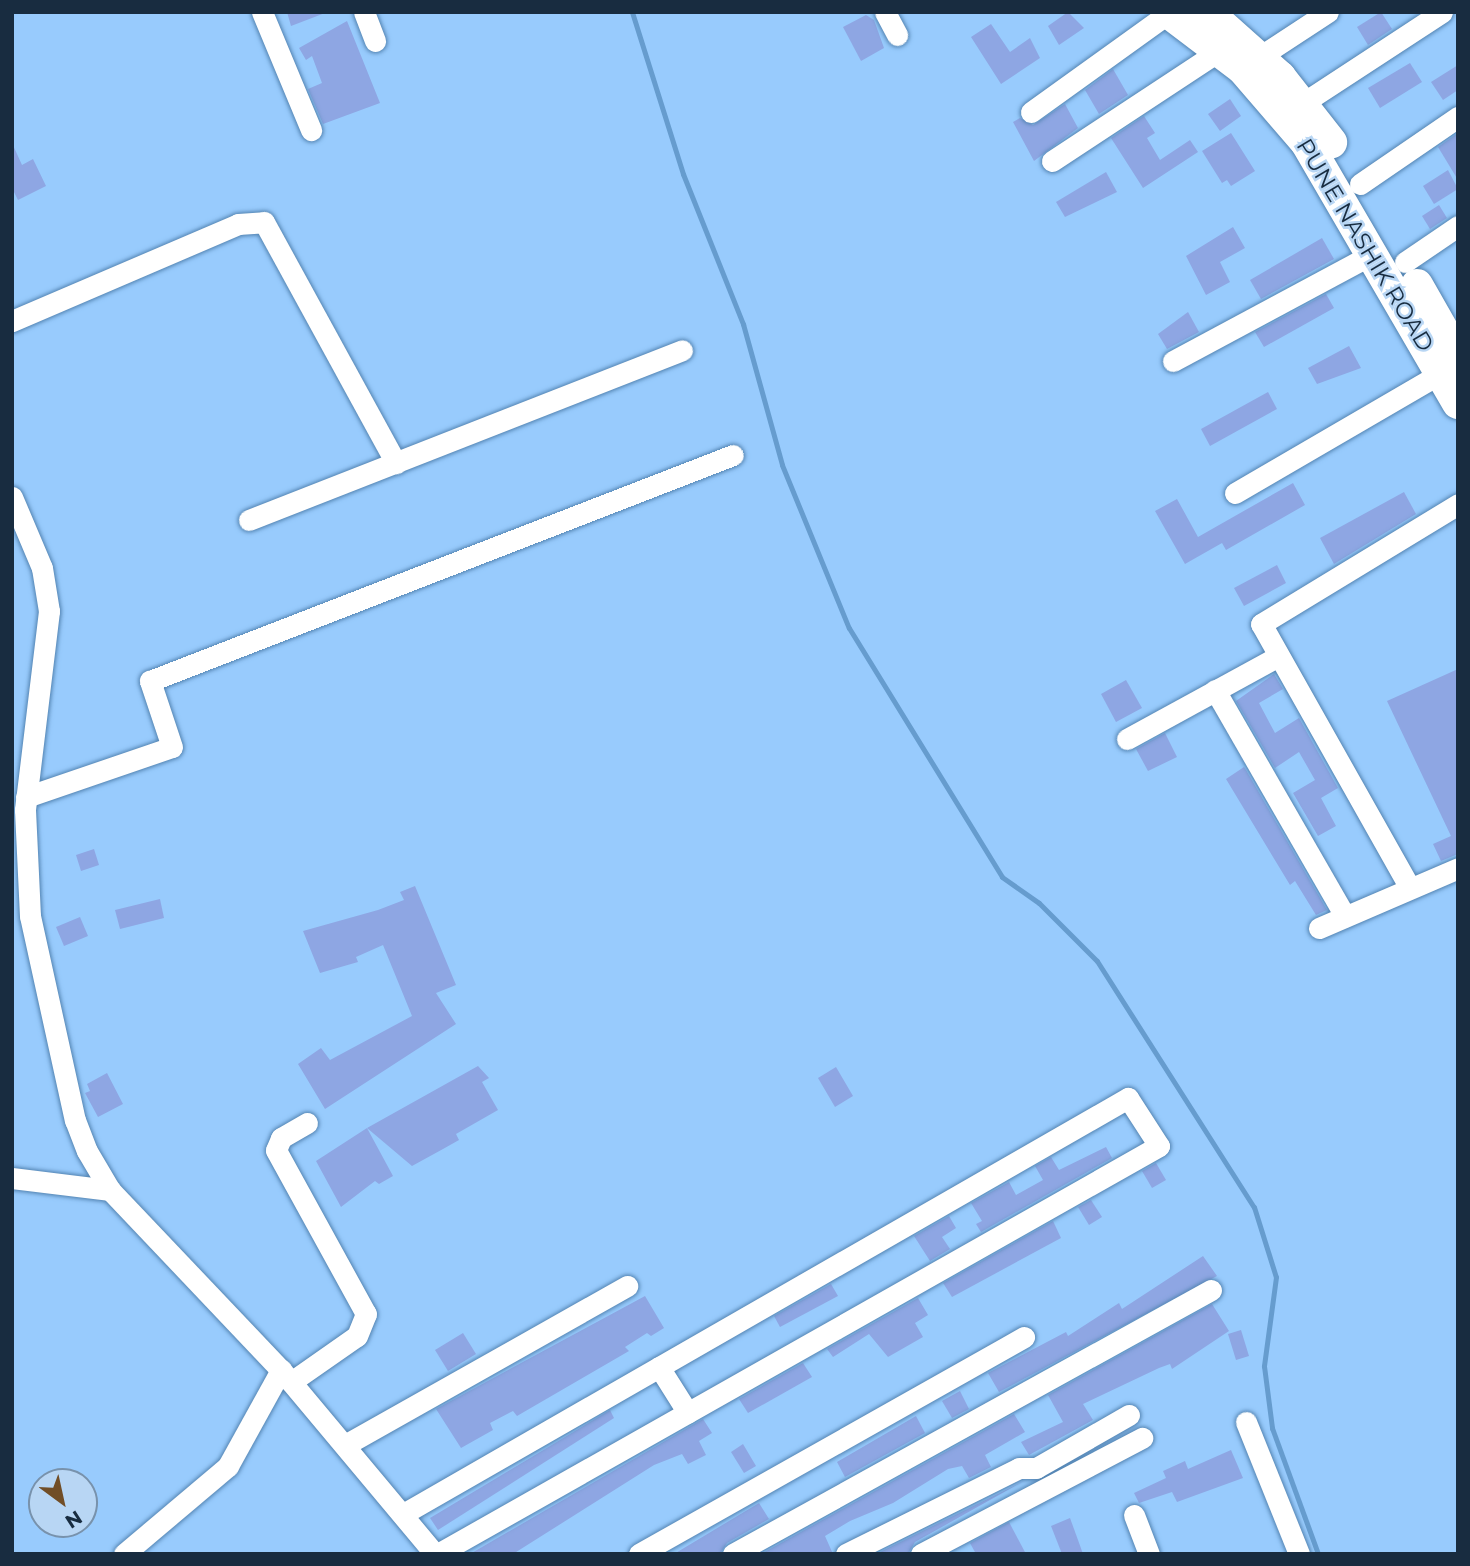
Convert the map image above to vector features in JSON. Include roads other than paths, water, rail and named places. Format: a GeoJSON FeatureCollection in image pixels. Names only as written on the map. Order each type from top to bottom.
{"type":"FeatureCollection","features":[{"type":"Feature","properties":{"kind":"highway","name":"PUNE NASHIK ROAD"},"geometry":{"type":"LineString","coordinates":[[1168,12],[1240,58],[1303,103],[1360,184],[1405,262],[1453,357],[1458,403]]}},
{"type":"Feature","properties":{"kind":"highway","name":"PUNE NASHIK ROAD"},"geometry":{"type":"LineString","coordinates":[[1207,12],[1306,142],[1374,253],[1453,357]]}},
{"type":"Feature","properties":{"kind":"street"},"geometry":{"type":"LineString","coordinates":[[262,12],[311,131]]}},
{"type":"Feature","properties":{"kind":"street"},"geometry":{"type":"LineString","coordinates":[[364,12],[375,41]]}},
{"type":"Feature","properties":{"kind":"street"},"geometry":{"type":"LineString","coordinates":[[886,12],[897,35]]}},
{"type":"Feature","properties":{"kind":"street"},"geometry":{"type":"LineString","coordinates":[[1031,112],[1168,12]]}},
{"type":"Feature","properties":{"kind":"street"},"geometry":{"type":"LineString","coordinates":[[1052,161],[1328,12]]}},
{"type":"Feature","properties":{"kind":"street"},"geometry":{"type":"LineString","coordinates":[[1303,103],[1442,12]]}},
{"type":"Feature","properties":{"kind":"street"},"geometry":{"type":"LineString","coordinates":[[1360,184],[1458,117]]}},
{"type":"Feature","properties":{"kind":"street"},"geometry":{"type":"LineString","coordinates":[[12,321],[244,222],[264,222],[396,463]]}},
{"type":"Feature","properties":{"kind":"street"},"geometry":{"type":"LineString","coordinates":[[1405,262],[1458,226]]}},
{"type":"Feature","properties":{"kind":"street"},"geometry":{"type":"LineString","coordinates":[[1174,362],[1374,253]]}},
{"type":"Feature","properties":{"kind":"street"},"geometry":{"type":"LineString","coordinates":[[249,520],[682,350]]}},
{"type":"Feature","properties":{"kind":"street"},"geometry":{"type":"LineString","coordinates":[[1235,493],[1453,357]]}},
{"type":"Feature","properties":{"kind":"street"},"geometry":{"type":"LineString","coordinates":[[26,797],[172,747],[149,681],[733,455]]}},
{"type":"Feature","properties":{"kind":"street"},"geometry":{"type":"LineString","coordinates":[[12,497],[42,568],[49,611],[26,797],[24,858],[41,969],[75,1120],[110,1190],[286,1376],[436,1554],[1159,1146],[1128,1098],[403,1514]]}},
{"type":"Feature","properties":{"kind":"street"},"geometry":{"type":"LineString","coordinates":[[1410,888],[1263,633],[1266,618],[1458,504]]}},
{"type":"Feature","properties":{"kind":"street"},"geometry":{"type":"LineString","coordinates":[[1127,739],[1277,657]]}},
{"type":"Feature","properties":{"kind":"street"},"geometry":{"type":"LineString","coordinates":[[1215,690],[1346,916]]}},
{"type":"Feature","properties":{"kind":"street"},"geometry":{"type":"LineString","coordinates":[[1319,928],[1458,868]]}},
{"type":"Feature","properties":{"kind":"street"},"geometry":{"type":"LineString","coordinates":[[124,1554],[228,1466],[286,1376],[357,1336],[366,1314],[276,1150],[281,1138],[307,1123]]}},
{"type":"Feature","properties":{"kind":"street"},"geometry":{"type":"LineString","coordinates":[[12,1178],[110,1190]]}},
{"type":"Feature","properties":{"kind":"street"},"geometry":{"type":"LineString","coordinates":[[345,1445],[627,1286]]}},
{"type":"Feature","properties":{"kind":"street"},"geometry":{"type":"LineString","coordinates":[[733,1554],[1211,1290]]}},
{"type":"Feature","properties":{"kind":"street"},"geometry":{"type":"LineString","coordinates":[[639,1554],[1024,1337]]}},
{"type":"Feature","properties":{"kind":"street"},"geometry":{"type":"LineString","coordinates":[[660,1367],[688,1413]]}},
{"type":"Feature","properties":{"kind":"street"},"geometry":{"type":"LineString","coordinates":[[846,1554],[1019,1468],[1036,1468],[1129,1415]]}},
{"type":"Feature","properties":{"kind":"street"},"geometry":{"type":"LineString","coordinates":[[1246,1422],[1299,1554]]}},
{"type":"Feature","properties":{"kind":"street"},"geometry":{"type":"LineString","coordinates":[[926,1553],[1142,1438]]}},
{"type":"Feature","properties":{"kind":"street"},"geometry":{"type":"LineString","coordinates":[[1134,1514],[1149,1554]]}},
{"type":"Feature","properties":{"kind":"waterway"},"geometry":{"type":"LineString","coordinates":[[632,12],[683,174],[743,324],[782,465],[849,628],[1002,877],[1039,903],[1097,961],[1254,1207],[1276,1277],[1264,1366],[1272,1428],[1318,1554]]}}]}
